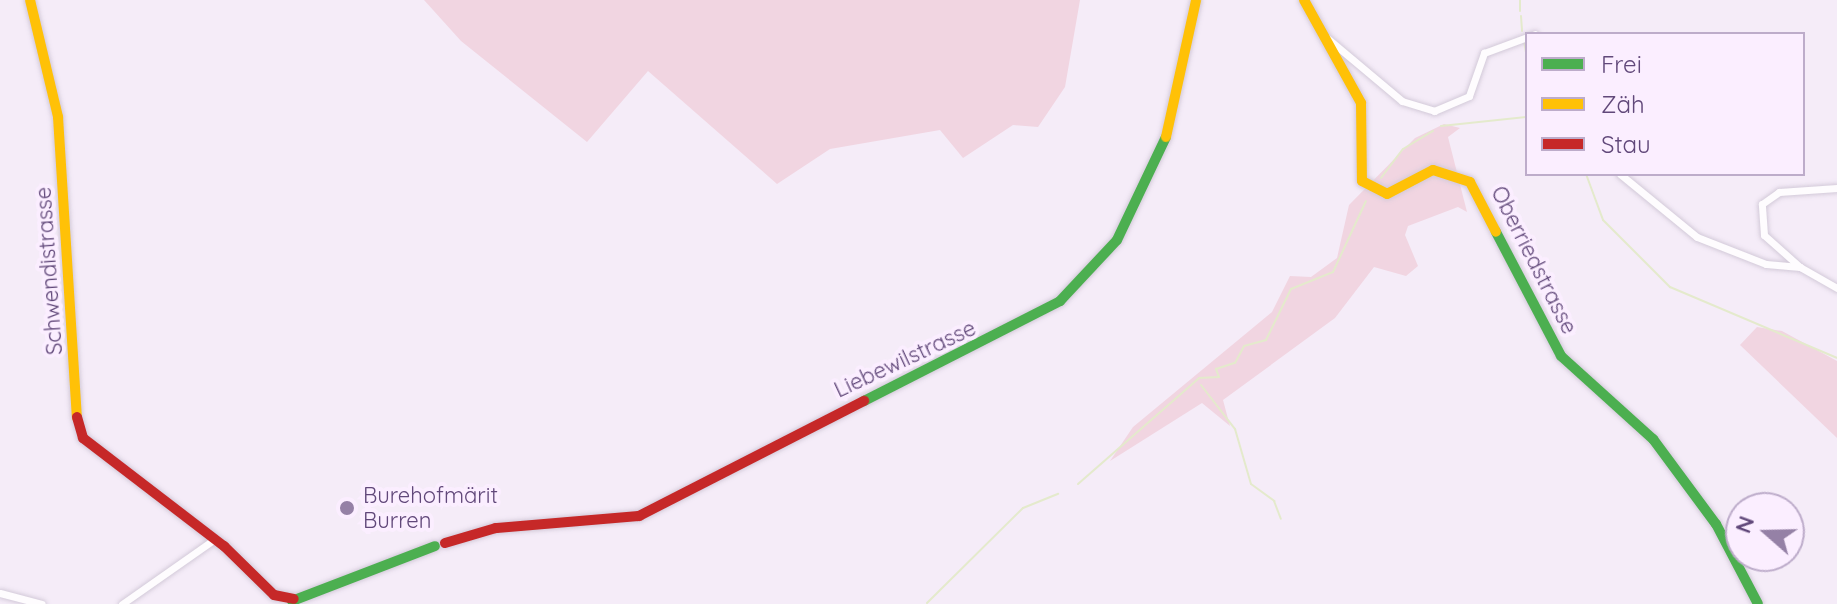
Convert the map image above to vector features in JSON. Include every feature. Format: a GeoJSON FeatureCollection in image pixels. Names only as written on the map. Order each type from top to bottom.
{"type":"FeatureCollection","features":[{"type":"Feature","properties":{"kind":"street","name":"Schwendistrasse"},"geometry":{"type":"LineString","coordinates":[[30,0],[58,117],[80,430],[93,451],[215,539],[276,599],[292,601]]}},
{"type":"Feature","properties":{"kind":"street","name":"Liebewilstrasse"},"geometry":{"type":"LineString","coordinates":[[292,601],[440,544],[496,528],[639,516],[1060,301],[1117,240],[1152,178],[1174,116],[1196,0]]}},
{"type":"Feature","properties":{"kind":"street","name":"Oberriedstrasse"},"geometry":{"type":"LineString","coordinates":[[1304,0],[1363,110],[1358,166],[1366,185],[1391,194],[1438,170],[1470,182],[1561,356],[1653,439],[1720,531],[1758,604]]}},
{"type":"Feature","properties":{"kind":"street"},"geometry":{"type":"LineString","coordinates":[[1327,38],[1402,101],[1434,111],[1469,96],[1484,53],[1525,38]]}},
{"type":"Feature","properties":{"kind":"street"},"geometry":{"type":"LineString","coordinates":[[1623,176],[1705,241],[1777,267],[1800,267]]}},
{"type":"Feature","properties":{"kind":"street"},"geometry":{"type":"LineString","coordinates":[[1837,188],[1779,192],[1762,204],[1764,235],[1800,267],[1837,288]]}},
{"type":"Feature","properties":{"kind":"street"},"geometry":{"type":"LineString","coordinates":[[122,604],[215,539]]}},
{"type":"Feature","properties":{"kind":"street"},"geometry":{"type":"LineString","coordinates":[[0,593],[42,604]]}},
{"type":"Feature","properties":{"kind":"shaded area"},"geometry":{"type":"Polygon","coordinates":[[[424,0],[1080,0],[1065,87],[1038,127],[1013,125],[963,158],[940,130],[830,149],[777,184],[648,71],[587,142],[461,41],[424,0]]]}},
{"type":"Feature","properties":{"kind":"shaded area"},"geometry":{"type":"Polygon","coordinates":[[[1444,124],[1460,128],[1448,137],[1467,212],[1458,207],[1408,226],[1405,235],[1418,266],[1406,276],[1374,267],[1335,318],[1223,400],[1230,426],[1202,403],[1110,461],[1133,427],[1272,312],[1290,276],[1311,277],[1337,258],[1349,205],[1415,138],[1444,124]]]}},
{"type":"Feature","properties":{"kind":"shaded area"},"geometry":{"type":"Polygon","coordinates":[[[1757,327],[1782,331],[1837,361],[1837,438],[1740,345],[1757,327]]]}},
{"type":"Feature","properties":{"kind":"waterway"},"geometry":{"type":"LineString","coordinates":[[1520,0],[1520,11]]}},
{"type":"Feature","properties":{"kind":"waterway"},"geometry":{"type":"LineString","coordinates":[[1521,16],[1522,31]]}},
{"type":"Feature","properties":{"kind":"waterway"},"geometry":{"type":"LineString","coordinates":[[1524,41],[1525,47]]}},
{"type":"Feature","properties":{"kind":"waterway"},"geometry":{"type":"LineString","coordinates":[[1441,126],[1525,117]]}},
{"type":"Feature","properties":{"kind":"waterway"},"geometry":{"type":"LineString","coordinates":[[1381,178],[1403,149],[1433,131]]}},
{"type":"Feature","properties":{"kind":"waterway"},"geometry":{"type":"LineString","coordinates":[[1587,176],[1603,220],[1670,287],[1837,358]]}},
{"type":"Feature","properties":{"kind":"waterway"},"geometry":{"type":"LineString","coordinates":[[1078,484],[1199,378],[1219,377],[1216,369],[1235,363],[1244,346],[1266,340],[1291,289],[1333,272],[1366,201]]}},
{"type":"Feature","properties":{"kind":"waterway"},"geometry":{"type":"LineString","coordinates":[[1201,385],[1235,429],[1251,484],[1274,501],[1281,519]]}},
{"type":"Feature","properties":{"kind":"waterway"},"geometry":{"type":"LineString","coordinates":[[927,603],[1023,508],[1058,494]]}},
{"type":"Feature","properties":{"kind":"traffic: fast"},"geometry":{"type":"LineString","coordinates":[[864,401],[1060,301],[1117,240],[1166,137]]}},
{"type":"Feature","properties":{"kind":"traffic: fast"},"geometry":{"type":"LineString","coordinates":[[1496,232],[1561,356],[1653,439],[1716,524],[1758,604]]}},
{"type":"Feature","properties":{"kind":"traffic: fast"},"geometry":{"type":"LineString","coordinates":[[292,601],[435,546]]}},
{"type":"Feature","properties":{"kind":"traffic: slow"},"geometry":{"type":"LineString","coordinates":[[30,0],[58,117],[77,417]]}},
{"type":"Feature","properties":{"kind":"traffic: slow"},"geometry":{"type":"LineString","coordinates":[[1166,137],[1196,0]]}},
{"type":"Feature","properties":{"kind":"traffic: slow"},"geometry":{"type":"LineString","coordinates":[[1304,0],[1361,103],[1362,181],[1387,194],[1433,170],[1470,182],[1496,232]]}},
{"type":"Feature","properties":{"kind":"traffic: jam"},"geometry":{"type":"LineString","coordinates":[[445,543],[496,528],[639,516],[864,401]]}},
{"type":"Feature","properties":{"kind":"traffic: jam"},"geometry":{"type":"LineString","coordinates":[[77,417],[83,438],[224,546],[274,595],[294,599]]}},
{"type":"Feature","properties":{"kind":"place","name":"Burehofmärit Burren"},"geometry":{"type":"Point","coordinates":[347,508]}}]}
